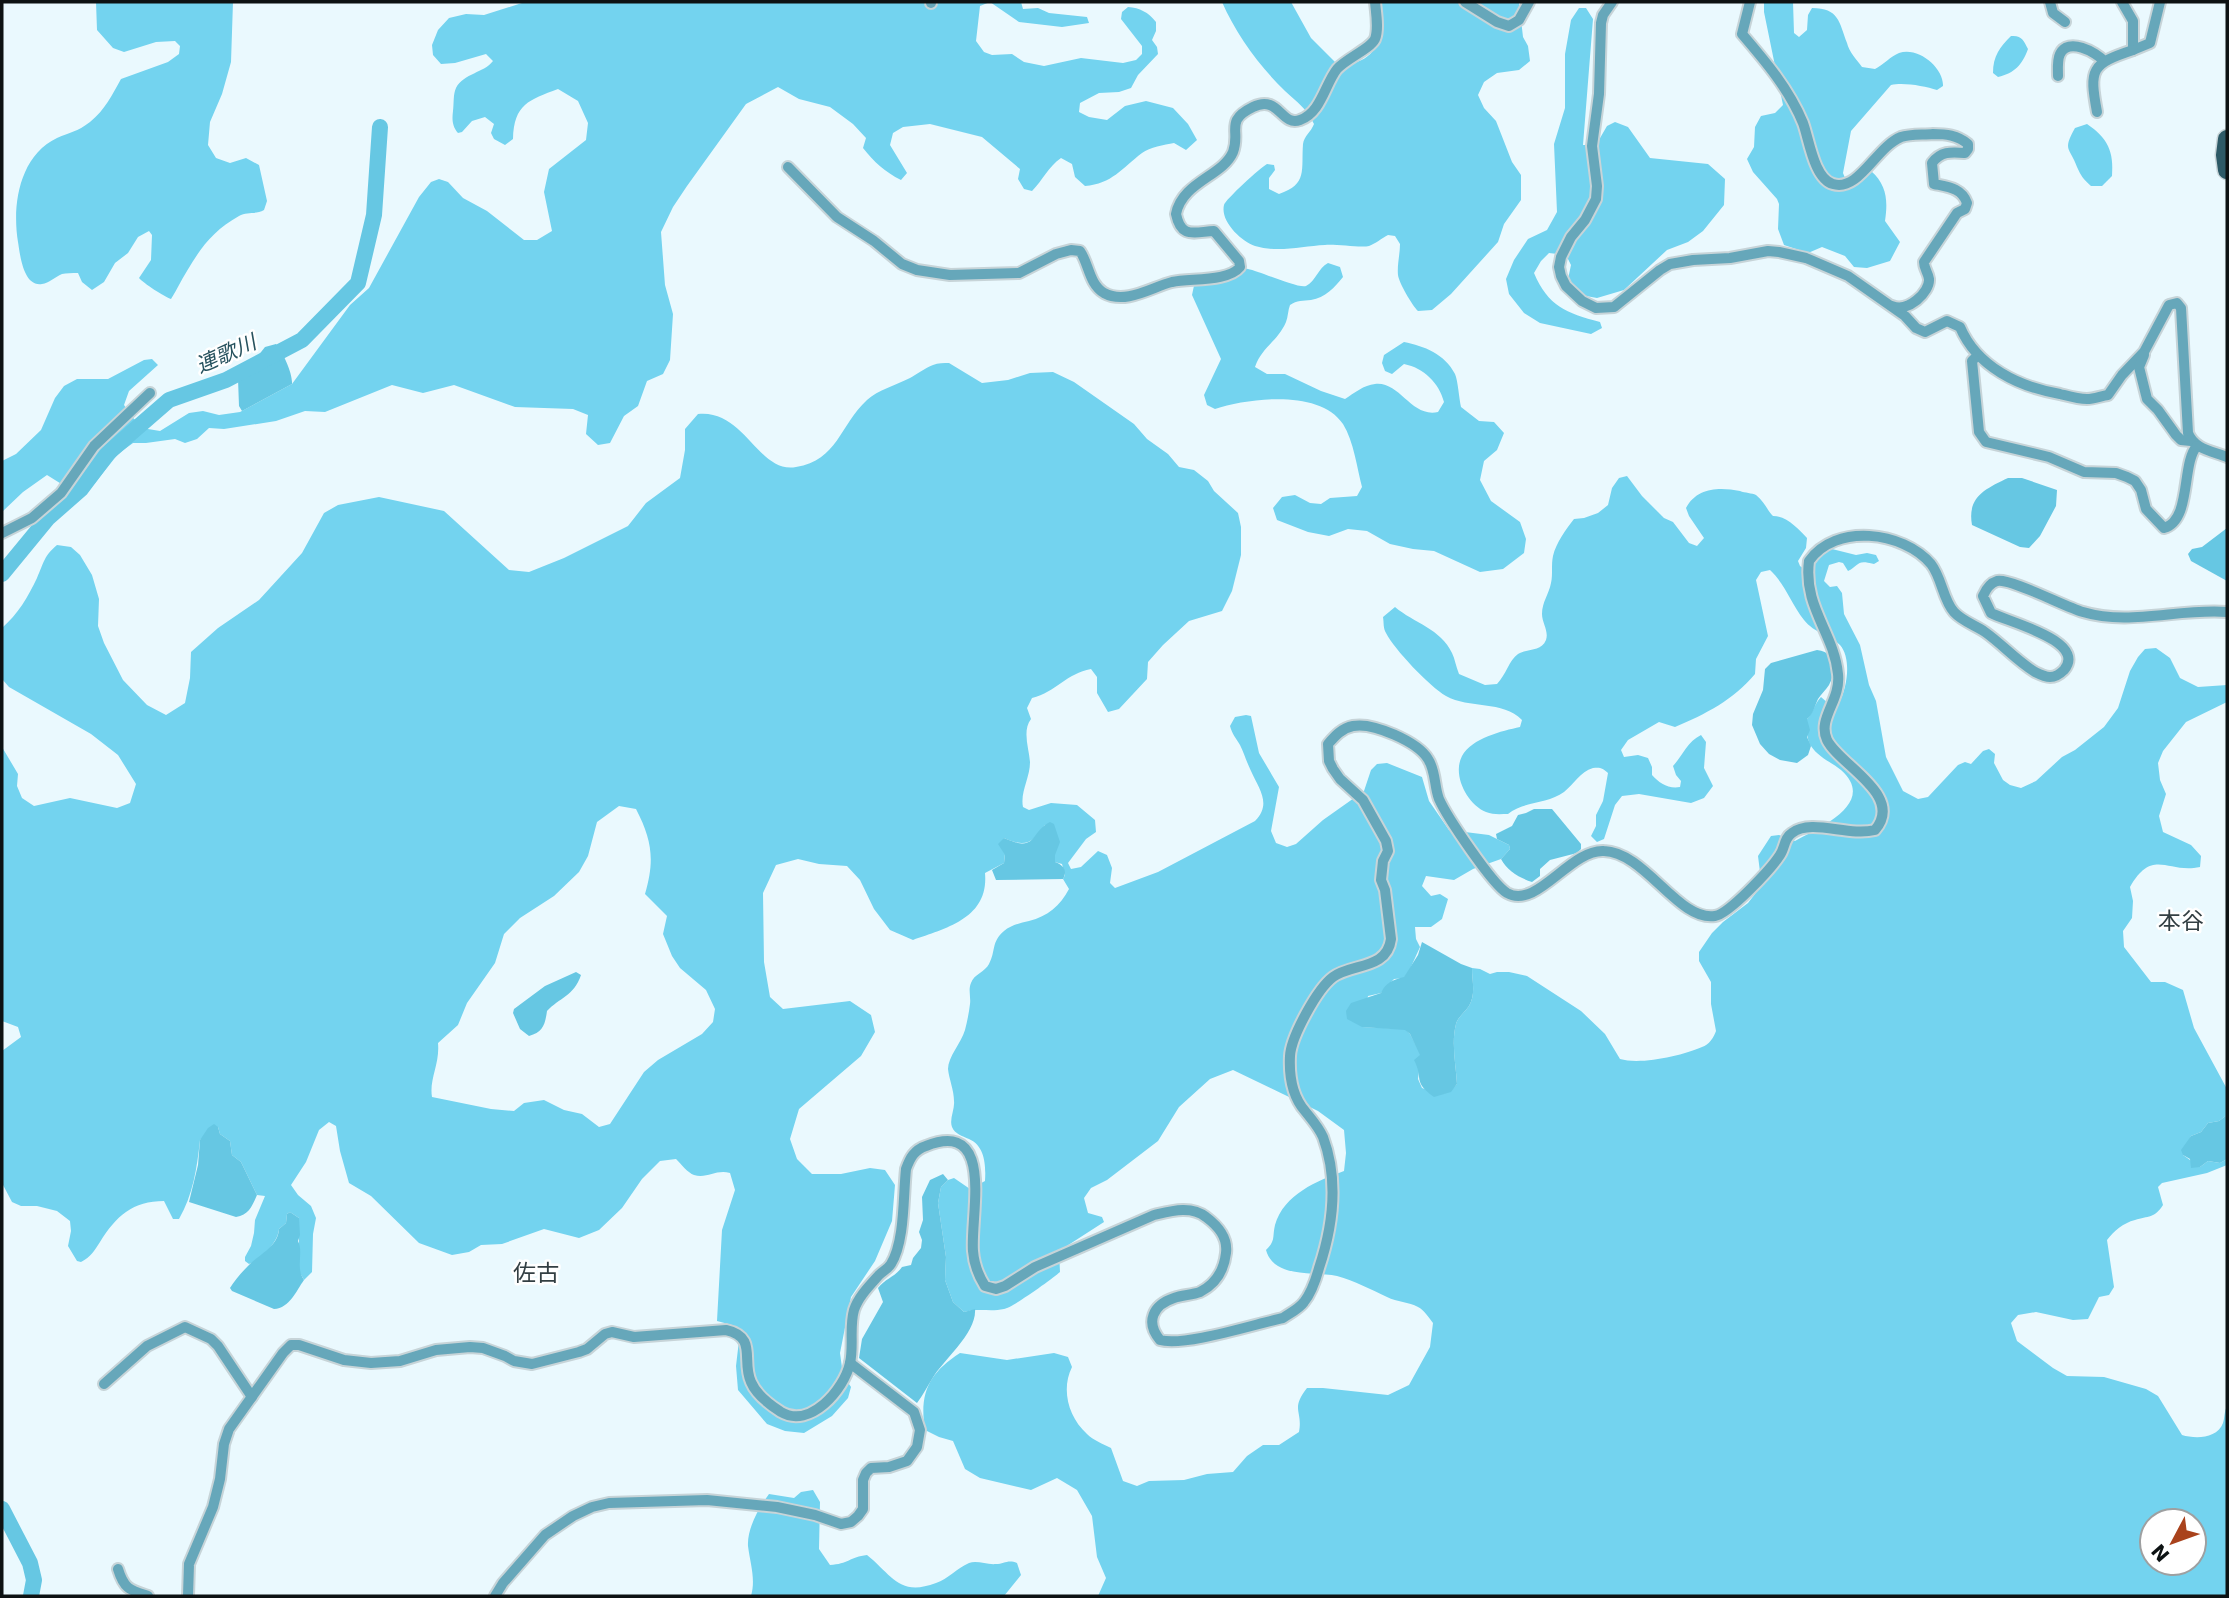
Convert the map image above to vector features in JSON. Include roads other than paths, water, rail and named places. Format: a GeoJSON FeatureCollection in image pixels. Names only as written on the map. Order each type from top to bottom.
{"type":"FeatureCollection","features":[{"type":"Feature","properties":{"kind":"main road"},"geometry":{"type":"LineString","coordinates":[[2227,139],[2227,170]]}},
{"type":"Feature","properties":{"kind":"street"},"geometry":{"type":"LineString","coordinates":[[788,167],[837,217],[874,241],[902,264],[917,270],[962,275],[1019,273],[1056,254],[1071,250],[1080,251],[1086,259],[1094,284],[1109,295],[1133,295],[1170,283],[1226,276],[1240,267],[1239,261],[1214,230],[1192,234],[1181,228],[1176,214],[1180,201],[1197,182],[1217,169],[1233,152],[1234,130],[1240,115],[1265,103],[1272,104],[1292,121],[1304,118],[1319,103],[1338,68],[1351,56],[1369,46],[1376,37],[1376,2]]}},
{"type":"Feature","properties":{"kind":"street"},"geometry":{"type":"LineString","coordinates":[[1465,2],[1489,18],[1509,26],[1519,20],[1529,2]]}},
{"type":"Feature","properties":{"kind":"street"},"geometry":{"type":"LineString","coordinates":[[1612,2],[1602,15],[1601,23],[1599,94],[1592,146],[1596,200],[1586,220],[1571,237],[1559,267],[1560,276],[1566,286],[1582,301],[1596,308],[1614,307],[1670,264],[1768,251],[1806,258],[1848,276],[1905,316],[1921,331],[1947,321],[1960,327],[1971,347],[1999,371],[2036,390],[2087,399],[2108,395],[2122,375],[2144,352],[2163,312],[2169,304],[2177,303],[2181,308],[2188,433],[2194,443],[2189,474],[2179,512],[2173,523],[2164,528],[2146,509],[2141,490],[2135,481],[2127,477],[2116,473],[2084,472],[2049,457],[1986,442],[1979,432],[1972,361],[1974,359]]}},
{"type":"Feature","properties":{"kind":"street"},"geometry":{"type":"LineString","coordinates":[[1750,2],[1742,34],[1777,74],[1803,122],[1820,174],[1829,184],[1841,186],[1854,180],[1888,145],[1902,137],[1947,134],[1968,144],[1965,153],[1947,152],[1932,163],[1934,184],[1960,191],[1967,203],[1965,209],[1957,213],[1924,262],[1928,284],[1913,304],[1906,308],[1899,309],[1886,304]]}},
{"type":"Feature","properties":{"kind":"street"},"geometry":{"type":"LineString","coordinates":[[2050,2],[2053,13],[2065,22]]}},
{"type":"Feature","properties":{"kind":"street"},"geometry":{"type":"LineString","coordinates":[[2122,2],[2133,21],[2133,50]]}},
{"type":"Feature","properties":{"kind":"street"},"geometry":{"type":"LineString","coordinates":[[2097,112],[2092,86],[2094,74],[2104,61],[2150,43],[2160,2]]}},
{"type":"Feature","properties":{"kind":"street"},"geometry":{"type":"LineString","coordinates":[[2058,76],[2059,55],[2069,47],[2092,51],[2104,61]]}},
{"type":"Feature","properties":{"kind":"street"},"geometry":{"type":"LineString","coordinates":[[1960,327],[1959,337],[1974,359],[1989,369],[1999,371]]}},
{"type":"Feature","properties":{"kind":"street"},"geometry":{"type":"LineString","coordinates":[[2144,352],[2139,367],[2147,399],[2180,440],[2227,457]]}},
{"type":"Feature","properties":{"kind":"street"},"geometry":{"type":"LineString","coordinates":[[2,533],[32,518],[61,493],[94,446],[150,393]]}},
{"type":"Feature","properties":{"kind":"street"},"geometry":{"type":"LineString","coordinates":[[188,1596],[189,1564],[213,1507],[226,1436],[283,1353],[295,1345],[344,1360],[371,1363],[400,1361],[436,1350],[483,1348],[514,1362],[532,1364],[587,1349],[605,1334],[612,1332],[634,1337],[726,1330],[736,1332],[742,1338],[747,1348],[751,1383],[759,1394],[782,1412],[792,1416],[804,1416],[814,1411],[836,1392],[850,1363],[850,1330],[855,1309],[860,1297],[890,1266],[896,1254],[906,1169],[919,1149],[929,1144],[956,1142],[967,1149],[972,1157],[976,1174],[972,1249],[975,1265],[985,1286],[996,1289],[1005,1286],[1035,1266],[1154,1215],[1170,1211],[1194,1211],[1204,1214],[1223,1235],[1227,1245],[1224,1268],[1218,1278],[1200,1292],[1172,1298],[1157,1310],[1151,1325],[1160,1340],[1169,1342],[1194,1338],[1283,1318],[1304,1302],[1313,1288],[1327,1243],[1334,1186],[1323,1137],[1293,1090],[1290,1054],[1293,1042],[1298,1028],[1326,983],[1333,976],[1373,963],[1390,947],[1391,939],[1385,890],[1381,880],[1383,861],[1388,851],[1386,841],[1363,800],[1340,779],[1329,761],[1328,744],[1341,731],[1354,726],[1381,729],[1421,750],[1432,767],[1436,789],[1445,810],[1489,876],[1508,893],[1517,897],[1538,890],[1570,864],[1602,850],[1624,855],[1693,911],[1718,916],[1736,902],[1772,864],[1793,832],[1802,828],[1822,827],[1863,833],[1875,830],[1881,818],[1879,799],[1872,787],[1863,775],[1837,753],[1828,741],[1824,729],[1839,685],[1832,647],[1814,608],[1809,586],[1809,561],[1823,547],[1839,540],[1873,536],[1888,538],[1917,551],[1937,574],[1954,612],[1984,631],[2036,672],[2047,677],[2056,676],[2066,666],[2068,656],[2065,647],[2055,640],[1991,613],[1983,596],[1987,587],[1996,581],[2009,581],[2068,607],[2101,616],[2227,612]]}},
{"type":"Feature","properties":{"kind":"street"},"geometry":{"type":"LineString","coordinates":[[104,1384],[147,1346],[184,1327],[211,1339],[219,1346],[252,1397]]}},
{"type":"Feature","properties":{"kind":"street"},"geometry":{"type":"LineString","coordinates":[[495,1596],[502,1583],[545,1535],[573,1516],[609,1503],[707,1500],[777,1507],[841,1524],[850,1522],[863,1509],[863,1480],[866,1473],[871,1468],[889,1467],[907,1461],[917,1447],[920,1430],[914,1412],[850,1363]]}},
{"type":"Feature","properties":{"kind":"street"},"geometry":{"type":"LineString","coordinates":[[118,1569],[122,1583],[136,1593],[148,1596]]}},
{"type":"Feature","properties":{"kind":"waterway","name":"連歌川"},"geometry":{"type":"LineString","coordinates":[[2,574],[48,518],[81,489],[108,453],[169,400],[226,380],[302,340],[358,283],[374,215],[380,127]]}},
{"type":"Feature","properties":{"kind":"waterway"},"geometry":{"type":"LineString","coordinates":[[2,1509],[30,1563],[34,1580],[31,1596]]}},
{"type":"Feature","properties":{"kind":"district","name":"本谷"},"geometry":{"type":"Point","coordinates":[2181,921]}},
{"type":"Feature","properties":{"kind":"district","name":"佐古"},"geometry":{"type":"Point","coordinates":[536,1273]}}]}
